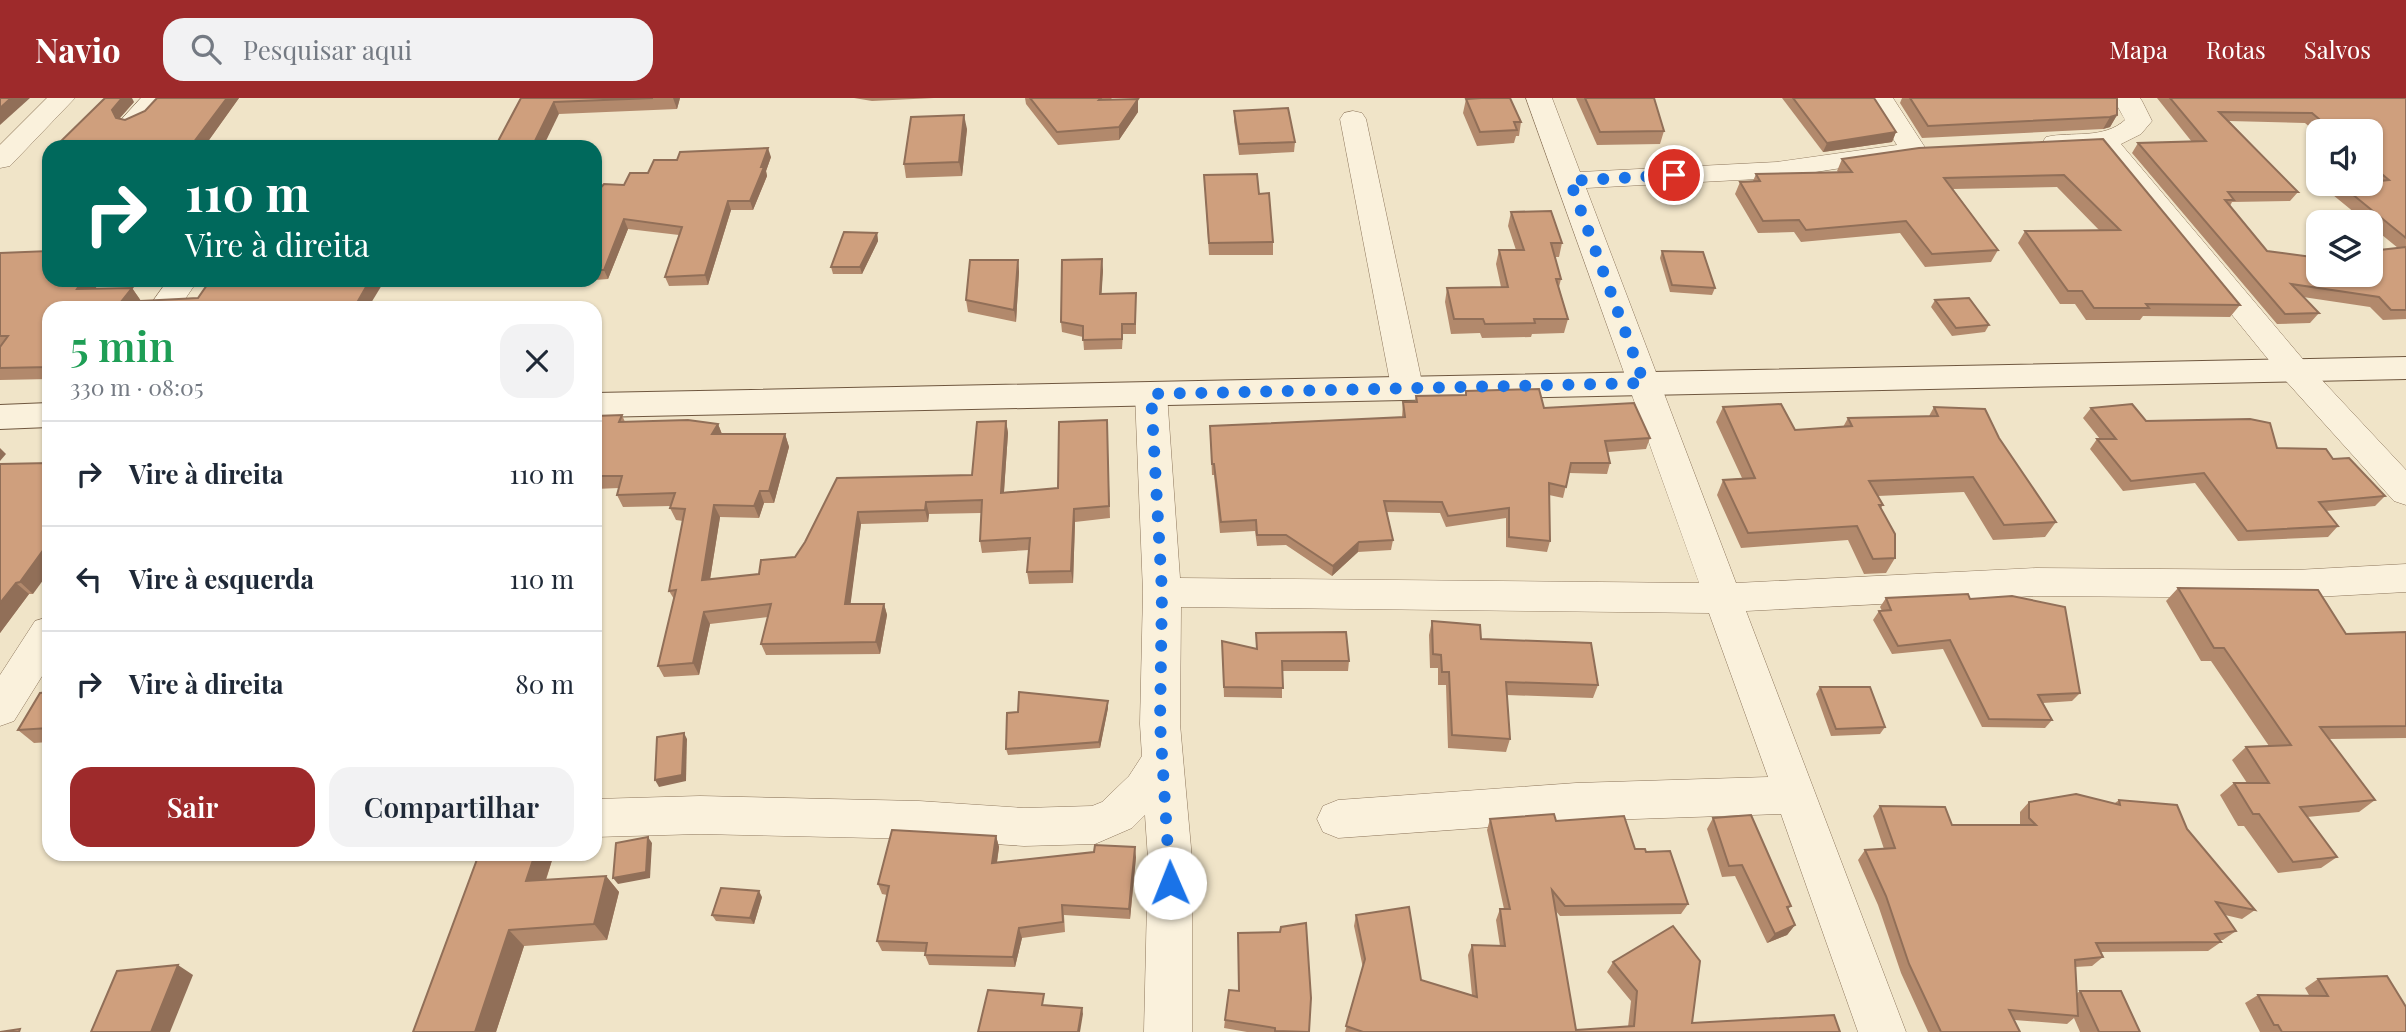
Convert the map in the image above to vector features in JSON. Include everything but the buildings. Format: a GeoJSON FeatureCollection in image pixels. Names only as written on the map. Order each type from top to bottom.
{"type":"FeatureCollection","features":[{"type":"Feature","properties":{"kind":"street"},"geometry":{"type":"LineString","coordinates":[[0,160],[62,98]]}},
{"type":"Feature","properties":{"kind":"street"},"geometry":{"type":"LineString","coordinates":[[134,120],[155,98]]}},
{"type":"Feature","properties":{"kind":"street"},"geometry":{"type":"LineString","coordinates":[[1539,98],[1882,1032]]}},
{"type":"Feature","properties":{"kind":"street"},"geometry":{"type":"LineString","coordinates":[[1570,181],[1777,170],[1925,148],[1880,98]]}},
{"type":"Feature","properties":{"kind":"street"},"geometry":{"type":"LineString","coordinates":[[2025,145],[2104,140],[2132,132],[2139,121],[2133,106],[2126,98]]}},
{"type":"Feature","properties":{"kind":"street"},"geometry":{"type":"LineString","coordinates":[[1353,119],[1406,387]]}},
{"type":"Feature","properties":{"kind":"street"},"geometry":{"type":"LineString","coordinates":[[2104,140],[2297,372],[2406,492]]}},
{"type":"Feature","properties":{"kind":"street"},"geometry":{"type":"LineString","coordinates":[[602,405],[2406,368]]}},
{"type":"Feature","properties":{"kind":"street"},"geometry":{"type":"LineString","coordinates":[[1151,394],[1162,592],[1160,723],[1170,859],[1168,1032]]}},
{"type":"Feature","properties":{"kind":"street"},"geometry":{"type":"LineString","coordinates":[[0,417],[42,415]]}},
{"type":"Feature","properties":{"kind":"street"},"geometry":{"type":"LineString","coordinates":[[1162,592],[1723,598],[2036,582],[2296,584],[2406,578]]}},
{"type":"Feature","properties":{"kind":"street"},"geometry":{"type":"LineString","coordinates":[[0,709],[42,643]]}},
{"type":"Feature","properties":{"kind":"street"},"geometry":{"type":"LineString","coordinates":[[602,818],[699,815],[919,820],[1024,827],[1094,825],[1117,815],[1144,789],[1162,760]]}},
{"type":"Feature","properties":{"kind":"street"},"geometry":{"type":"LineString","coordinates":[[1338,820],[1576,803],[1795,795]]}},
{"type":"Feature","properties":{"kind":"route"},"geometry":{"type":"LineString","coordinates":[[1170,883],[1160,723],[1162,592],[1151,394],[1644,383],[1570,181],[1674,175]]}}]}
